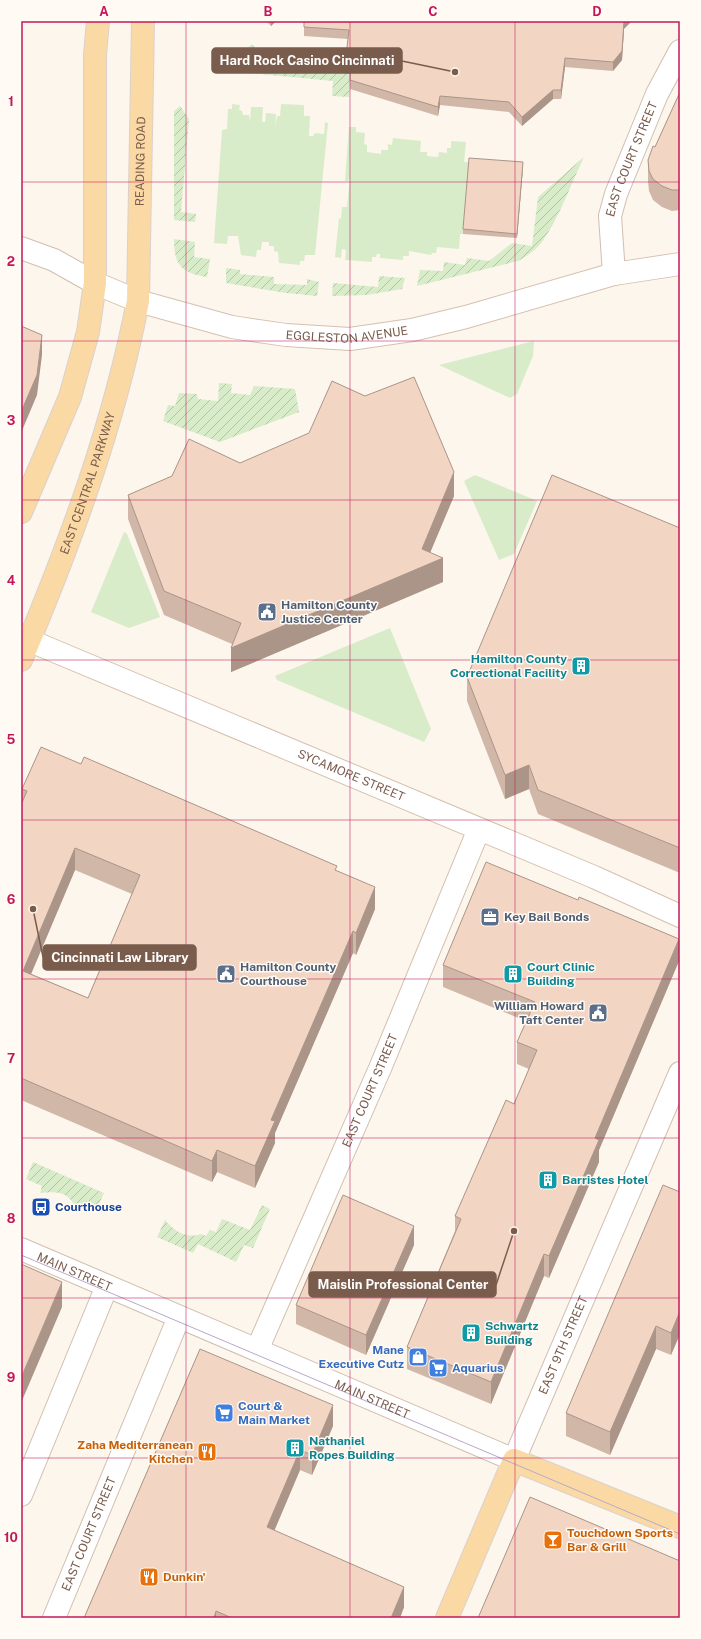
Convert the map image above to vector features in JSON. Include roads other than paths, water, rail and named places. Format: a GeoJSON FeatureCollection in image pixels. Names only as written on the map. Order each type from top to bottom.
{"type":"FeatureCollection","features":[{"type":"Feature","properties":{"kind":"main road"},"geometry":{"type":"LineString","coordinates":[[21,512],[70,397],[88,332],[95,283],[95,55],[98,21]]}},
{"type":"Feature","properties":{"kind":"main road","name":"READING ROAD"},"geometry":{"type":"LineString","coordinates":[[138,301],[143,21]]}},
{"type":"Feature","properties":{"kind":"main road","name":"EAST CENTRAL PARKWAY"},"geometry":{"type":"LineString","coordinates":[[21,660],[25,638],[96,467],[108,429],[129,347],[138,301]]}},
{"type":"Feature","properties":{"kind":"main road","name":"MAIN STREET"},"geometry":{"type":"LineString","coordinates":[[514,1460],[680,1527]]}},
{"type":"Feature","properties":{"kind":"main road","name":"EAST 9TH STREET"},"geometry":{"type":"LineString","coordinates":[[447,1618],[514,1460]]}},
{"type":"Feature","properties":{"kind":"street","name":"EAST COURT STREET"},"geometry":{"type":"LineString","coordinates":[[614,274],[610,216],[616,194],[657,94],[680,51]]}},
{"type":"Feature","properties":{"kind":"street","name":"EGGLESTON AVENUE"},"geometry":{"type":"LineString","coordinates":[[21,248],[54,260],[95,283],[138,301],[232,327],[286,335],[350,339],[412,330],[466,317],[614,274],[680,264]]}},
{"type":"Feature","properties":{"kind":"street","name":"SYCAMORE STREET"},"geometry":{"type":"LineString","coordinates":[[25,638],[594,877],[680,916]]}},
{"type":"Feature","properties":{"kind":"street","name":"EAST COURT STREET"},"geometry":{"type":"LineString","coordinates":[[257,1350],[380,1066],[479,829]]}},
{"type":"Feature","properties":{"kind":"street","name":"EAST 9TH STREET"},"geometry":{"type":"LineString","coordinates":[[514,1460],[680,1073]]}},
{"type":"Feature","properties":{"kind":"street","name":"MAIN STREET"},"geometry":{"type":"LineString","coordinates":[[21,1249],[514,1460]]}},
{"type":"Feature","properties":{"kind":"street"},"geometry":{"type":"LineString","coordinates":[[21,1495],[106,1286]]}},
{"type":"Feature","properties":{"kind":"street","name":"EAST COURT STREET"},"geometry":{"type":"LineString","coordinates":[[54,1618],[179,1317]]}},
{"type":"Feature","properties":{"kind":"tram line"},"geometry":{"type":"LineString","coordinates":[[21,1255],[680,1534]]}},
{"type":"Feature","properties":{"kind":"place","name":"Hard Rock Casino Cincinnati"},"geometry":{"type":"Point","coordinates":[455,72]}},
{"type":"Feature","properties":{"kind":"place","name":"Hamilton County Justice Center"},"geometry":{"type":"Point","coordinates":[267,612]}},
{"type":"Feature","properties":{"kind":"place","name":"Hamilton County Correctional Facility"},"geometry":{"type":"Point","coordinates":[581,666]}},
{"type":"Feature","properties":{"kind":"place","name":"Cincinnati Law Library"},"geometry":{"type":"Point","coordinates":[33,909]}},
{"type":"Feature","properties":{"kind":"place","name":"Key Bail Bonds"},"geometry":{"type":"Point","coordinates":[490,917]}},
{"type":"Feature","properties":{"kind":"place","name":"Hamilton County Courthouse"},"geometry":{"type":"Point","coordinates":[226,974]}},
{"type":"Feature","properties":{"kind":"place","name":"Court Clinic Building"},"geometry":{"type":"Point","coordinates":[513,974]}},
{"type":"Feature","properties":{"kind":"place","name":"William Howard Taft Center"},"geometry":{"type":"Point","coordinates":[598,1013]}},
{"type":"Feature","properties":{"kind":"place","name":"Barristes Hotel"},"geometry":{"type":"Point","coordinates":[548,1180]}},
{"type":"Feature","properties":{"kind":"place","name":"Courthouse"},"geometry":{"type":"Point","coordinates":[41,1207]}},
{"type":"Feature","properties":{"kind":"place","name":"Maislin Professional Center"},"geometry":{"type":"Point","coordinates":[514,1231]}},
{"type":"Feature","properties":{"kind":"place","name":"Schwartz Building"},"geometry":{"type":"Point","coordinates":[471,1333]}},
{"type":"Feature","properties":{"kind":"place","name":"Mane Executive Cutz"},"geometry":{"type":"Point","coordinates":[418,1357]}},
{"type":"Feature","properties":{"kind":"place","name":"Aquarius"},"geometry":{"type":"Point","coordinates":[438,1368]}},
{"type":"Feature","properties":{"kind":"place","name":"Court & Main Market"},"geometry":{"type":"Point","coordinates":[224,1413]}},
{"type":"Feature","properties":{"kind":"place","name":"Nathaniel Ropes Building"},"geometry":{"type":"Point","coordinates":[295,1448]}},
{"type":"Feature","properties":{"kind":"place","name":"Zaha Mediterranean Kitchen"},"geometry":{"type":"Point","coordinates":[207,1452]}},
{"type":"Feature","properties":{"kind":"place","name":"Touchdown Sports Bar & Grill"},"geometry":{"type":"Point","coordinates":[553,1540]}},
{"type":"Feature","properties":{"kind":"place","name":"Dunkin'"},"geometry":{"type":"Point","coordinates":[149,1577]}}]}
